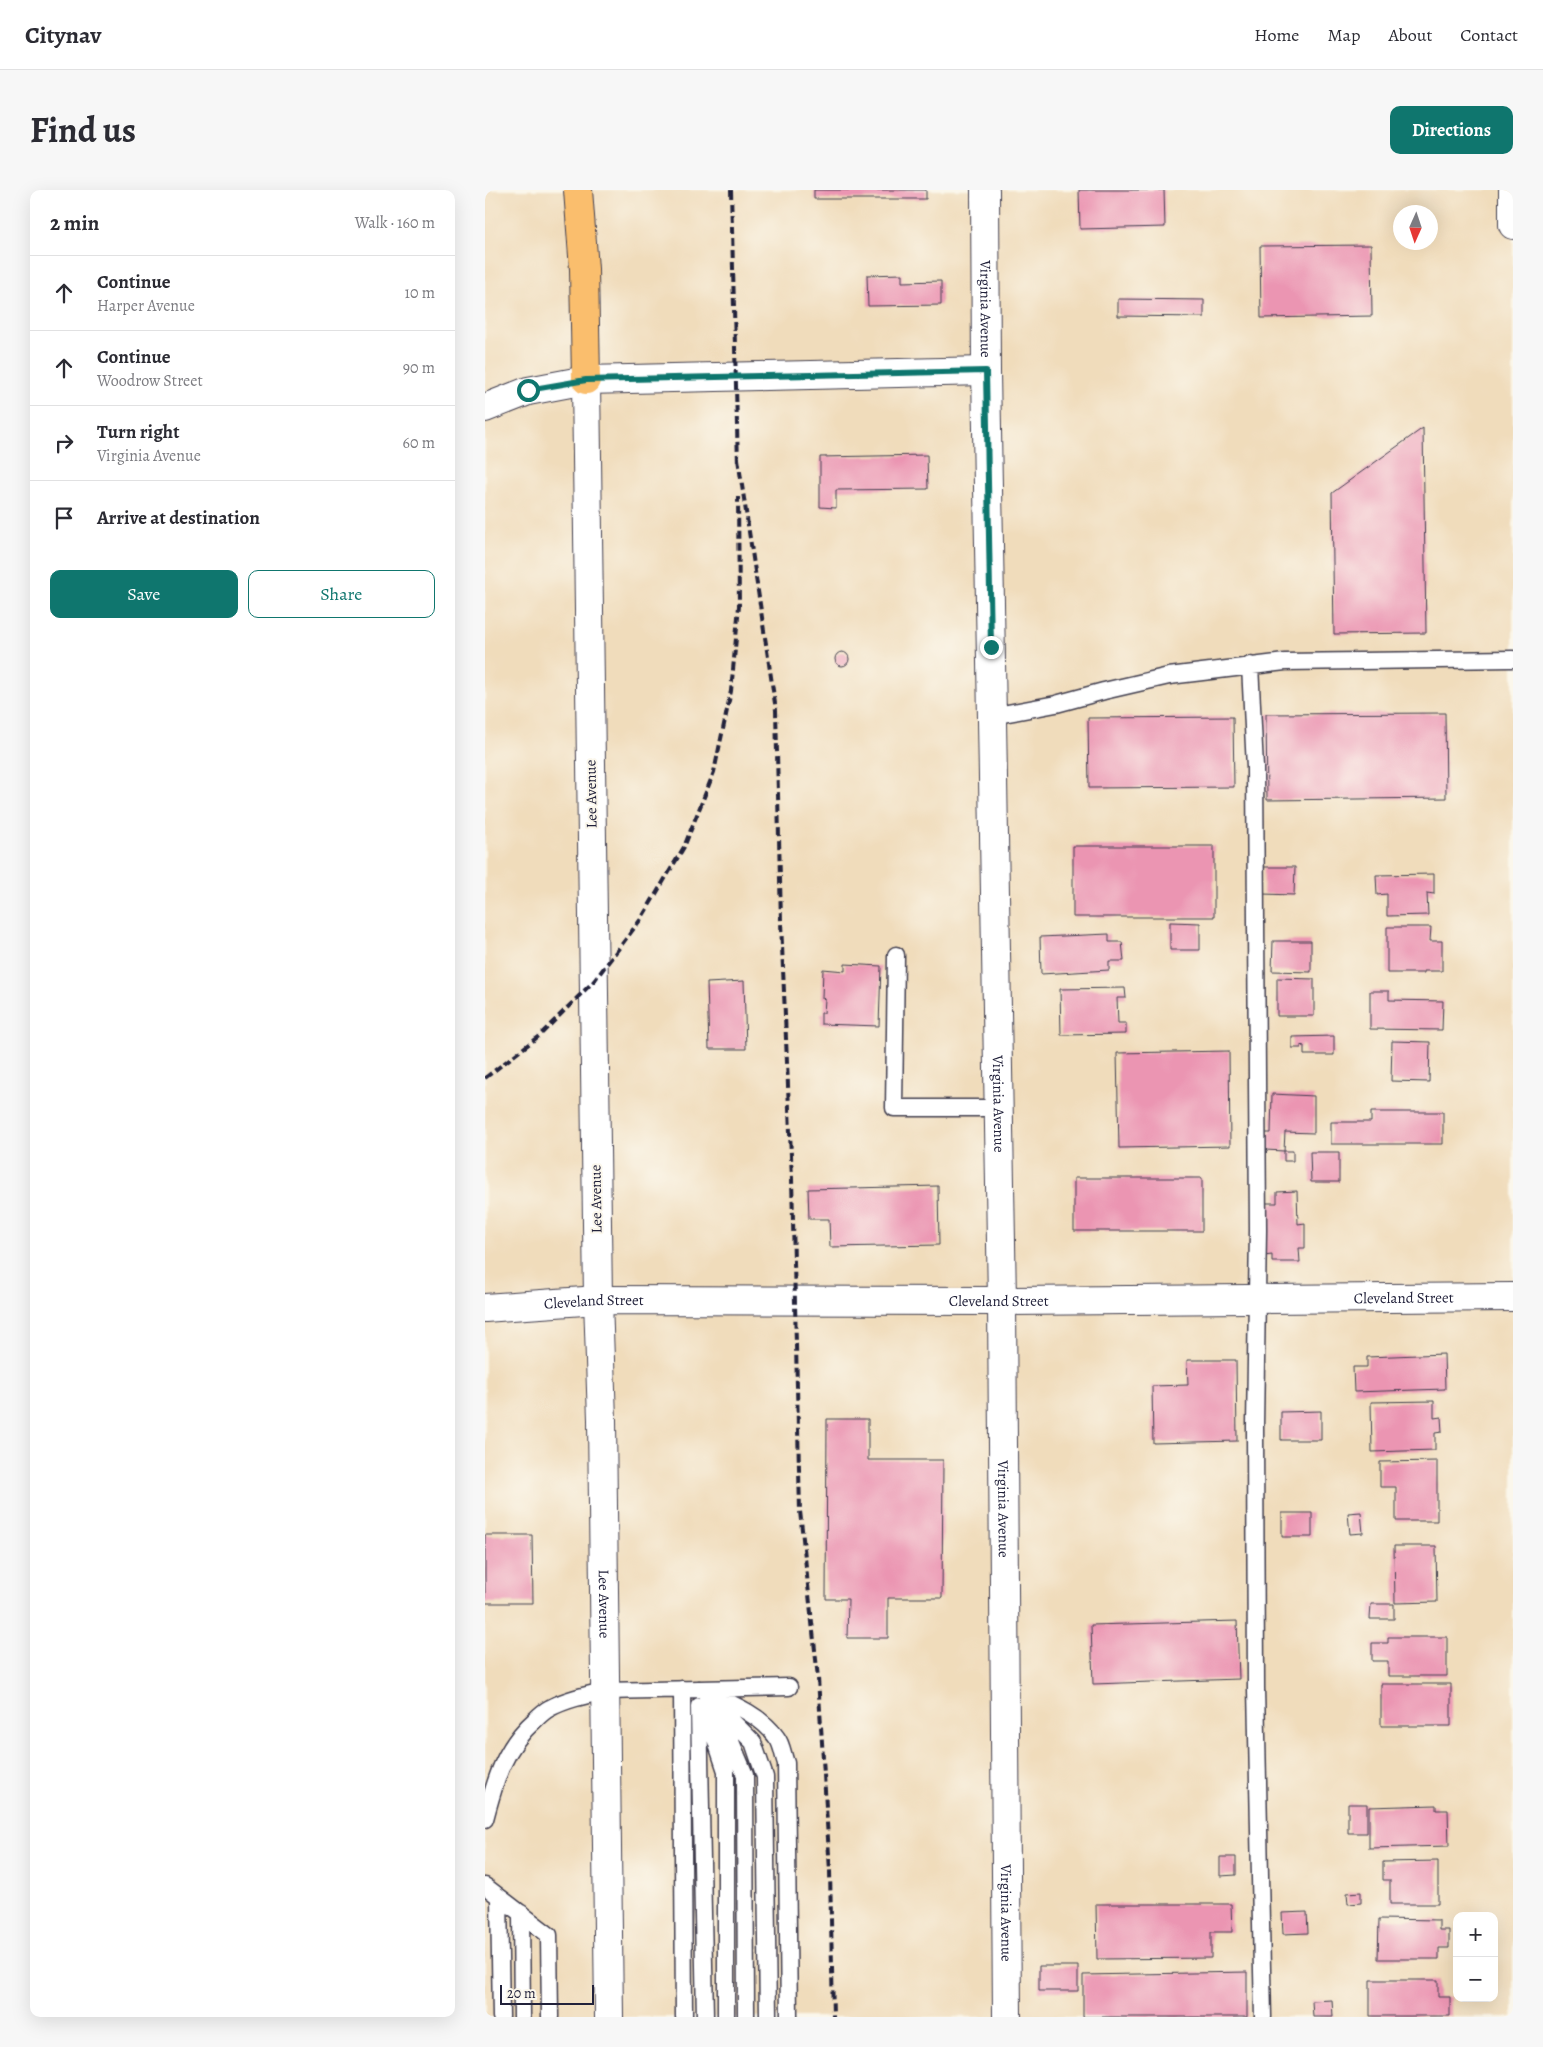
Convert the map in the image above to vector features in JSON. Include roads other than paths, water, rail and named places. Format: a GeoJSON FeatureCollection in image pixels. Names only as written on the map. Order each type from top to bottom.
{"type":"FeatureCollection","features":[{"type":"Feature","properties":{"kind":"highway"},"geometry":{"type":"LineString","coordinates":[[578,190],[584,269],[586,380]]}},
{"type":"Feature","properties":{"kind":"street","name":"Virginia Avenue"},"geometry":{"type":"LineString","coordinates":[[985,190],[986,371],[1003,1301],[1007,2017]]}},
{"type":"Feature","properties":{"kind":"street"},"geometry":{"type":"LineString","coordinates":[[1513,190],[1513,225]]}},
{"type":"Feature","properties":{"kind":"street"},"geometry":{"type":"LineString","coordinates":[[485,408],[528,390],[586,380],[986,371]]}},
{"type":"Feature","properties":{"kind":"street","name":"Lee Avenue"},"geometry":{"type":"LineString","coordinates":[[586,380],[609,2017]]}},
{"type":"Feature","properties":{"kind":"street","name":"Cleveland Street"},"geometry":{"type":"LineString","coordinates":[[485,1308],[598,1300],[1003,1301],[1513,1297]]}},
{"type":"Feature","properties":{"kind":"lane"},"geometry":{"type":"LineString","coordinates":[[992,716],[1056,704],[1169,676],[1250,665],[1285,662],[1513,659]]}},
{"type":"Feature","properties":{"kind":"lane"},"geometry":{"type":"LineString","coordinates":[[1250,665],[1255,778],[1256,1688],[1263,1925],[1263,2017]]}},
{"type":"Feature","properties":{"kind":"lane"},"geometry":{"type":"LineString","coordinates":[[896,955],[894,1108],[999,1108]]}},
{"type":"Feature","properties":{"kind":"lane"},"geometry":{"type":"LineString","coordinates":[[485,1819],[494,1785],[508,1750],[527,1726],[548,1708],[583,1696],[605,1692],[789,1686]]}},
{"type":"Feature","properties":{"kind":"lane"},"geometry":{"type":"LineString","coordinates":[[682,1689],[683,2017]]}},
{"type":"Feature","properties":{"kind":"lane"},"geometry":{"type":"LineString","coordinates":[[699,1689],[705,2017]]}},
{"type":"Feature","properties":{"kind":"lane"},"geometry":{"type":"LineString","coordinates":[[699,1689],[726,1771],[726,2017]]}},
{"type":"Feature","properties":{"kind":"lane"},"geometry":{"type":"LineString","coordinates":[[699,1689],[732,1744],[745,1775],[747,2017]]}},
{"type":"Feature","properties":{"kind":"lane"},"geometry":{"type":"LineString","coordinates":[[699,1689],[753,1742],[765,1777],[768,2017]]}},
{"type":"Feature","properties":{"kind":"lane"},"geometry":{"type":"LineString","coordinates":[[699,1689],[742,1710],[763,1723],[778,1738],[785,1763],[789,2017]]}},
{"type":"Feature","properties":{"kind":"lane"},"geometry":{"type":"LineString","coordinates":[[485,1886],[549,1935],[550,2017]]}},
{"type":"Feature","properties":{"kind":"lane"},"geometry":{"type":"LineString","coordinates":[[499,1897],[501,2017]]}},
{"type":"Feature","properties":{"kind":"lane"},"geometry":{"type":"LineString","coordinates":[[521,1913],[522,2017]]}},
{"type":"Feature","properties":{"kind":"railway"},"geometry":{"type":"LineString","coordinates":[[731,190],[738,465]]}},
{"type":"Feature","properties":{"kind":"railway"},"geometry":{"type":"LineString","coordinates":[[738,459],[776,710],[781,922],[792,1179],[800,1511],[818,1678],[830,1871],[833,2017]]}},
{"type":"Feature","properties":{"kind":"railway"},"geometry":{"type":"LineString","coordinates":[[485,1078],[539,1036],[594,981],[641,919],[684,847],[714,772],[731,691],[739,606],[738,497]]}}]}
